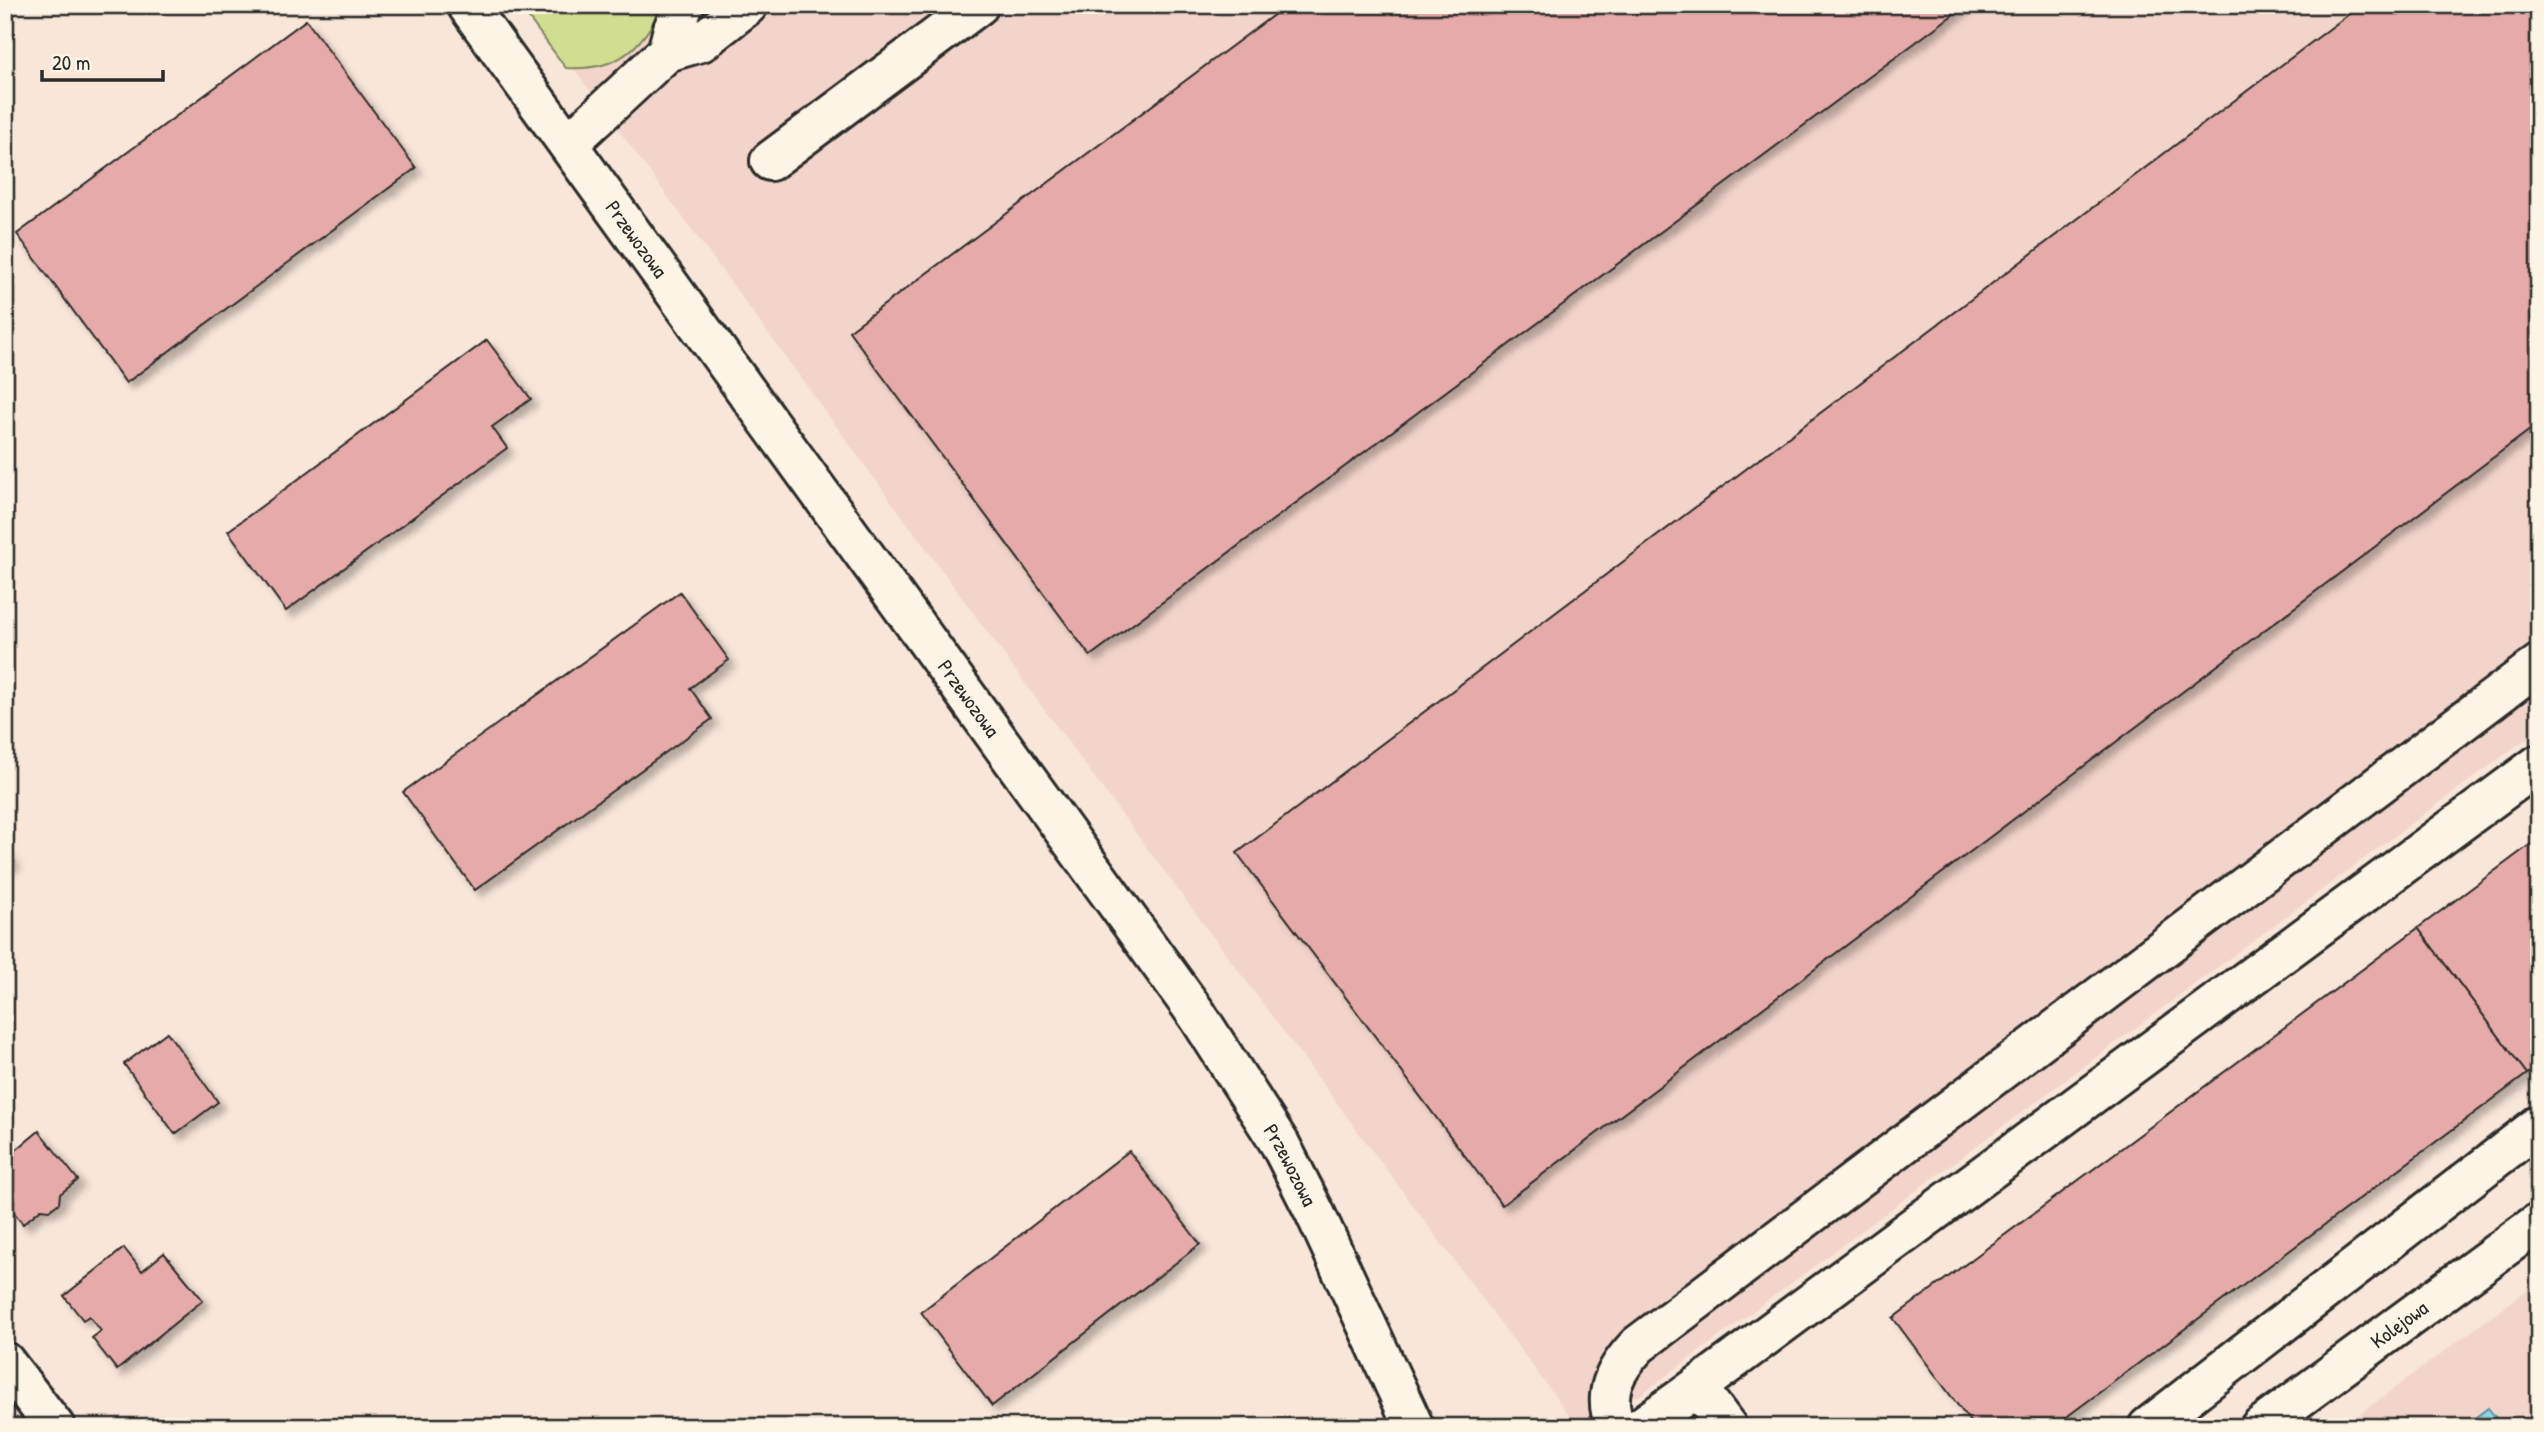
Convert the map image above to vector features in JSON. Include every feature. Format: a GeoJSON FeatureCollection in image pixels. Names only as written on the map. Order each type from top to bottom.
{"type":"FeatureCollection","features":[{"type":"Feature","properties":{"kind":"street","name":"Przewozowa"},"geometry":{"type":"LineString","coordinates":[[467,5],[1239,1076],[1280,1144],[1310,1202],[1414,1427]]}},
{"type":"Feature","properties":{"kind":"street"},"geometry":{"type":"LineString","coordinates":[[667,52],[673,29],[684,5]]}},
{"type":"Feature","properties":{"kind":"street"},"geometry":{"type":"LineString","coordinates":[[568,144],[667,52],[701,41],[748,5]]}},
{"type":"Feature","properties":{"kind":"street"},"geometry":{"type":"LineString","coordinates":[[770,161],[979,5]]}},
{"type":"Feature","properties":{"kind":"street"},"geometry":{"type":"LineString","coordinates":[[1616,1427],[1609,1407],[1613,1377],[1638,1345],[2539,664]]}},
{"type":"Feature","properties":{"kind":"street"},"geometry":{"type":"LineString","coordinates":[[1641,1427],[2539,764]]}},
{"type":"Feature","properties":{"kind":"street"},"geometry":{"type":"LineString","coordinates":[[2148,1427],[2539,1125]]}},
{"type":"Feature","properties":{"kind":"street","name":"Kolejowa"},"geometry":{"type":"LineString","coordinates":[[2260,1427],[2539,1222]]}},
{"type":"Feature","properties":{"kind":"street"},"geometry":{"type":"LineString","coordinates":[[5,1362],[55,1427]]}},
{"type":"Feature","properties":{"kind":"street"},"geometry":{"type":"LineString","coordinates":[[1697,1387],[1727,1427]]}},
{"type":"Feature","properties":{"kind":"shaded area"},"geometry":{"type":"Polygon","coordinates":[[[527,5],[2539,5],[2539,729],[1639,1396],[1629,1396],[1609,1407],[1586,1427],[1578,1427],[1065,738],[527,5]]]}},
{"type":"Feature","properties":{"kind":"shaded area"},"geometry":{"type":"Polygon","coordinates":[[[2534,1285],[2539,1292],[2539,1427],[2342,1427],[2534,1285]]]}},
{"type":"Feature","properties":{"kind":"green space"},"geometry":{"type":"Polygon","coordinates":[[[519,5],[664,5],[646,34],[626,54],[600,66],[566,68],[519,5]]]}},
{"type":"Feature","properties":{"kind":"water"},"geometry":{"type":"Polygon","coordinates":[[[2488,1408],[2503,1427],[2463,1427],[2488,1408]]]}},
{"type":"Feature","properties":{"kind":"building"},"geometry":{"type":"Polygon","coordinates":[[[1287,5],[1966,5],[1090,656],[849,331],[1287,5]]]}},
{"type":"Feature","properties":{"kind":"building"},"geometry":{"type":"Polygon","coordinates":[[[2361,5],[2539,5],[2539,423],[1502,1205],[1237,853],[2361,5]]]}},
{"type":"Feature","properties":{"kind":"building"},"geometry":{"type":"Polygon","coordinates":[[[306,20],[416,168],[126,383],[17,234],[306,20]]]}},
{"type":"Feature","properties":{"kind":"building"},"geometry":{"type":"Polygon","coordinates":[[[487,340],[531,399],[492,427],[507,448],[286,611],[228,531],[487,340]]]}},
{"type":"Feature","properties":{"kind":"building"},"geometry":{"type":"Polygon","coordinates":[[[680,592],[729,660],[690,688],[712,719],[475,890],[403,792],[680,592]]]}},
{"type":"Feature","properties":{"kind":"building"},"geometry":{"type":"Polygon","coordinates":[[[2539,838],[2539,1066],[2527,1074],[2418,928],[2539,838]]]}},
{"type":"Feature","properties":{"kind":"building"},"geometry":{"type":"Polygon","coordinates":[[[5,850],[14,862],[5,868],[5,850]]]}},
{"type":"Feature","properties":{"kind":"building"},"geometry":{"type":"Polygon","coordinates":[[[2418,928],[2527,1074],[2053,1427],[1974,1427],[1893,1318],[2418,928]]]}},
{"type":"Feature","properties":{"kind":"building"},"geometry":{"type":"Polygon","coordinates":[[[167,1032],[218,1102],[175,1134],[124,1064],[167,1032]]]}},
{"type":"Feature","properties":{"kind":"building"},"geometry":{"type":"Polygon","coordinates":[[[39,1131],[78,1180],[60,1194],[59,1203],[50,1210],[41,1209],[23,1224],[6,1203],[5,1142],[8,1140],[16,1150],[39,1131]]]}},
{"type":"Feature","properties":{"kind":"building"},"geometry":{"type":"Polygon","coordinates":[[[1129,1151],[1200,1244],[992,1406],[921,1312],[1129,1151]]]}},
{"type":"Feature","properties":{"kind":"building"},"geometry":{"type":"Polygon","coordinates":[[[124,1248],[142,1271],[164,1253],[203,1300],[117,1370],[92,1338],[101,1331],[89,1316],[83,1320],[64,1296],[124,1248]]]}},
{"type":"Feature","properties":{"kind":"building"},"geometry":{"type":"Polygon","coordinates":[[[1122,1417],[1129,1427],[1109,1427],[1122,1417]]]}}]}
